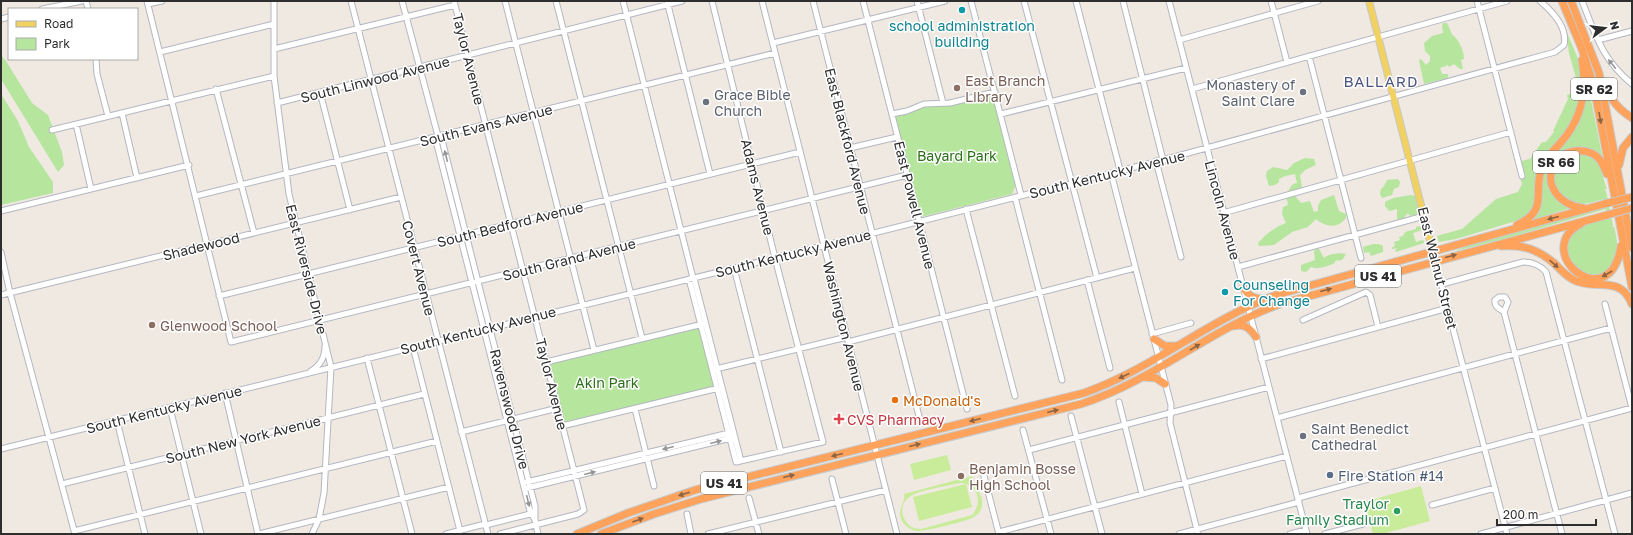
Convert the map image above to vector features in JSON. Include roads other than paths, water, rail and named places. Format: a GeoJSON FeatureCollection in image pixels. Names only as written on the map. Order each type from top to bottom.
{"type":"FeatureCollection","features":[{"type":"Feature","properties":{"kind":"highway","name":"SR 62"},"geometry":{"type":"LineString","coordinates":[[1562,1],[1594,87],[1622,240],[1618,262],[1612,270],[1606,275],[1598,278],[1587,278],[1578,273],[1569,265],[1565,257],[1564,250],[1566,238],[1574,228],[1584,222],[1607,215]]}},
{"type":"Feature","properties":{"kind":"highway","name":"SR 62"},"geometry":{"type":"LineString","coordinates":[[1571,1],[1599,73],[1613,102],[1632,118]]}},
{"type":"Feature","properties":{"kind":"highway"},"geometry":{"type":"LineString","coordinates":[[1496,234],[1526,220],[1536,211],[1538,205],[1539,178],[1542,168],[1548,157],[1568,134],[1579,112],[1584,81],[1576,36]]}},
{"type":"Feature","properties":{"kind":"highway"},"geometry":{"type":"LineString","coordinates":[[1599,73],[1632,248]]}},
{"type":"Feature","properties":{"kind":"highway"},"geometry":{"type":"LineString","coordinates":[[1618,171],[1623,148],[1632,137]]}},
{"type":"Feature","properties":{"kind":"highway","name":"SR 66"},"geometry":{"type":"LineString","coordinates":[[1591,208],[1580,208],[1570,205],[1555,194],[1551,178],[1552,169],[1556,161],[1564,155],[1572,152],[1588,152],[1595,155],[1600,160],[1611,181]]}},
{"type":"Feature","properties":{"kind":"highway","name":"US 41"},"geometry":{"type":"LineString","coordinates":[[577,534],[669,498],[773,470],[1096,389],[1126,376],[1248,306],[1266,299],[1301,287],[1632,197]]}},
{"type":"Feature","properties":{"kind":"highway","name":"US 41"},"geometry":{"type":"LineString","coordinates":[[601,534],[683,504],[1087,402],[1118,390],[1144,377],[1250,316],[1294,299],[1632,208]]}},
{"type":"Feature","properties":{"kind":"highway"},"geometry":{"type":"LineString","coordinates":[[1622,240],[1632,287]]}},
{"type":"Feature","properties":{"kind":"highway"},"geometry":{"type":"LineString","coordinates":[[1466,252],[1508,245],[1532,249],[1543,254],[1574,280],[1590,285],[1608,284],[1621,289],[1629,296],[1632,304]]}},
{"type":"Feature","properties":{"kind":"highway"},"geometry":{"type":"LineString","coordinates":[[1243,287],[1247,293],[1254,298],[1266,299]]}},
{"type":"Feature","properties":{"kind":"highway"},"geometry":{"type":"LineString","coordinates":[[1231,326],[1242,325],[1247,327],[1256,337]]}},
{"type":"Feature","properties":{"kind":"highway"},"geometry":{"type":"LineString","coordinates":[[1153,337],[1165,346],[1178,345]]}},
{"type":"Feature","properties":{"kind":"highway"},"geometry":{"type":"LineString","coordinates":[[1144,377],[1156,378],[1165,384]]}},
{"type":"Feature","properties":{"kind":"highway"},"geometry":{"type":"LineString","coordinates":[[1013,411],[1019,415],[1016,420]]}},
{"type":"Feature","properties":{"kind":"highway"},"geometry":{"type":"LineString","coordinates":[[773,470],[770,474],[770,478],[776,480]]}},
{"type":"Feature","properties":{"kind":"main road","name":"East Walnut Street"},"geometry":{"type":"LineString","coordinates":[[1370,1],[1435,260]]}},
{"type":"Feature","properties":{"kind":"street"},"geometry":{"type":"LineString","coordinates":[[46,8],[69,2],[82,1]]}},
{"type":"Feature","properties":{"kind":"street"},"geometry":{"type":"LineString","coordinates":[[162,1],[148,3],[219,296]]}},
{"type":"Feature","properties":{"kind":"street","name":"East Riverside Drive"},"geometry":{"type":"LineString","coordinates":[[274,1],[274,76],[289,194],[331,367],[324,493],[319,519],[312,534]]}},
{"type":"Feature","properties":{"kind":"street","name":"Covert Avenue"},"geometry":{"type":"LineString","coordinates":[[351,1],[488,534]]}},
{"type":"Feature","properties":{"kind":"street","name":"Ravenswood Drive"},"geometry":{"type":"LineString","coordinates":[[402,1],[438,137],[538,534]]}},
{"type":"Feature","properties":{"kind":"street"},"geometry":{"type":"LineString","coordinates":[[505,1],[594,350]]}},
{"type":"Feature","properties":{"kind":"street"},"geometry":{"type":"LineString","coordinates":[[556,1],[642,338]]}},
{"type":"Feature","properties":{"kind":"street"},"geometry":{"type":"LineString","coordinates":[[623,1],[739,462],[781,452],[734,268]]}},
{"type":"Feature","properties":{"kind":"street","name":"South Linwood Avenue"},"geometry":{"type":"LineString","coordinates":[[277,103],[564,31],[667,3],[682,1]]}},
{"type":"Feature","properties":{"kind":"street","name":"Adams Avenue"},"geometry":{"type":"LineString","coordinates":[[712,1],[775,258],[823,442],[781,452]]}},
{"type":"Feature","properties":{"kind":"street","name":"Washington Avenue"},"geometry":{"type":"LineString","coordinates":[[762,1],[897,534]]}},
{"type":"Feature","properties":{"kind":"street","name":"East Blackford Avenue"},"geometry":{"type":"LineString","coordinates":[[813,1],[871,233],[920,420]]}},
{"type":"Feature","properties":{"kind":"street","name":"East Powell Avenue"},"geometry":{"type":"LineString","coordinates":[[863,1],[918,222],[967,409]]}},
{"type":"Feature","properties":{"kind":"street"},"geometry":{"type":"LineString","coordinates":[[918,1],[943,103]]}},
{"type":"Feature","properties":{"kind":"street"},"geometry":{"type":"LineString","coordinates":[[773,43],[945,1]]}},
{"type":"Feature","properties":{"kind":"street"},"geometry":{"type":"LineString","coordinates":[[971,1],[1021,196]]}},
{"type":"Feature","properties":{"kind":"street"},"geometry":{"type":"LineString","coordinates":[[1024,1],[1097,278]]}},
{"type":"Feature","properties":{"kind":"street"},"geometry":{"type":"LineString","coordinates":[[1076,1],[1120,170]]}},
{"type":"Feature","properties":{"kind":"street"},"geometry":{"type":"LineString","coordinates":[[1123,1],[1163,160]]}},
{"type":"Feature","properties":{"kind":"street","name":"Lincoln Avenue"},"geometry":{"type":"LineString","coordinates":[[1169,1],[1268,387],[1307,532]]}},
{"type":"Feature","properties":{"kind":"street"},"geometry":{"type":"LineString","coordinates":[[1271,1],[1287,62]]}},
{"type":"Feature","properties":{"kind":"street"},"geometry":{"type":"LineString","coordinates":[[1179,40],[1318,1]]}},
{"type":"Feature","properties":{"kind":"street"},"geometry":{"type":"LineString","coordinates":[[1477,1],[1522,176]]}},
{"type":"Feature","properties":{"kind":"street"},"geometry":{"type":"LineString","coordinates":[[1192,89],[1507,1]]}},
{"type":"Feature","properties":{"kind":"street","name":"South Kentucky Avenue"},"geometry":{"type":"LineString","coordinates":[[1,449],[170,408],[437,340],[775,258],[1163,160],[1558,50],[1564,43],[1561,29],[1556,17],[1540,1]]}},
{"type":"Feature","properties":{"kind":"street"},"geometry":{"type":"LineString","coordinates":[[1582,1],[1605,54],[1612,65],[1632,84]]}},
{"type":"Feature","properties":{"kind":"street"},"geometry":{"type":"LineString","coordinates":[[274,49],[406,17],[454,3]]}},
{"type":"Feature","properties":{"kind":"street","name":"Taylor Avenue"},"geometry":{"type":"LineString","coordinates":[[454,3],[583,511],[536,522]]}},
{"type":"Feature","properties":{"kind":"street"},"geometry":{"type":"LineString","coordinates":[[667,3],[710,174]]}},
{"type":"Feature","properties":{"kind":"street"},"geometry":{"type":"LineString","coordinates":[[160,52],[274,24]]}},
{"type":"Feature","properties":{"kind":"street"},"geometry":{"type":"LineString","coordinates":[[1598,40],[1632,31]]}},
{"type":"Feature","properties":{"kind":"street","name":"South Evans Avenue"},"geometry":{"type":"LineString","coordinates":[[196,196],[775,53]]}},
{"type":"Feature","properties":{"kind":"street"},"geometry":{"type":"LineString","coordinates":[[1309,56],[1362,258]]}},
{"type":"Feature","properties":{"kind":"street"},"geometry":{"type":"LineString","coordinates":[[96,60],[97,74],[108,116]]}},
{"type":"Feature","properties":{"kind":"street"},"geometry":{"type":"LineString","coordinates":[[1001,114],[1186,68]]}},
{"type":"Feature","properties":{"kind":"street"},"geometry":{"type":"LineString","coordinates":[[52,130],[274,76]]}},
{"type":"Feature","properties":{"kind":"street"},"geometry":{"type":"LineString","coordinates":[[216,89],[254,233]]}},
{"type":"Feature","properties":{"kind":"street"},"geometry":{"type":"LineString","coordinates":[[320,92],[350,210]]}},
{"type":"Feature","properties":{"kind":"street"},"geometry":{"type":"LineString","coordinates":[[892,114],[910,110],[923,104],[956,102],[966,98],[995,92]]}},
{"type":"Feature","properties":{"kind":"street"},"geometry":{"type":"LineString","coordinates":[[122,113],[137,178]]}},
{"type":"Feature","properties":{"kind":"street"},"geometry":{"type":"LineString","coordinates":[[76,124],[92,189]]}},
{"type":"Feature","properties":{"kind":"street"},"geometry":{"type":"LineString","coordinates":[[1224,213],[1511,132]]}},
{"type":"Feature","properties":{"kind":"street"},"geometry":{"type":"LineString","coordinates":[[850,148],[897,137]]}},
{"type":"Feature","properties":{"kind":"street","name":"South Bedford Avenue"},"geometry":{"type":"LineString","coordinates":[[219,296],[800,152]]}},
{"type":"Feature","properties":{"kind":"street"},"geometry":{"type":"LineString","coordinates":[[1156,161],[1181,257]]}},
{"type":"Feature","properties":{"kind":"street"},"geometry":{"type":"LineString","coordinates":[[1,211],[188,165]]}},
{"type":"Feature","properties":{"kind":"street"},"geometry":{"type":"LineString","coordinates":[[1111,173],[1171,405],[1170,423],[1198,532]]}},
{"type":"Feature","properties":{"kind":"street","name":"South Grand Avenue"},"geometry":{"type":"LineString","coordinates":[[219,296],[231,342],[682,232],[907,175]]}},
{"type":"Feature","properties":{"kind":"street","name":"Shadewood"},"geometry":{"type":"LineString","coordinates":[[1,295],[401,197]]}},
{"type":"Feature","properties":{"kind":"street"},"geometry":{"type":"LineString","coordinates":[[1015,197],[1062,380]]}},
{"type":"Feature","properties":{"kind":"street"},"geometry":{"type":"LineString","coordinates":[[966,209],[1015,396]]}},
{"type":"Feature","properties":{"kind":"street"},"geometry":{"type":"LineString","coordinates":[[1238,267],[1424,216]]}},
{"type":"Feature","properties":{"kind":"street"},"geometry":{"type":"LineString","coordinates":[[1,252],[10,293],[75,532],[140,514],[437,441]]}},
{"type":"Feature","properties":{"kind":"street","name":"East Walnut Street"},"geometry":{"type":"LineString","coordinates":[[1435,260],[1507,534]]}},
{"type":"Feature","properties":{"kind":"street"},"geometry":{"type":"LineString","coordinates":[[1442,284],[1523,262],[1536,264],[1546,271],[1615,534]]}},
{"type":"Feature","properties":{"kind":"street"},"geometry":{"type":"LineString","coordinates":[[715,369],[799,348],[896,329],[1135,268]]}},
{"type":"Feature","properties":{"kind":"street"},"geometry":{"type":"LineString","coordinates":[[1087,280],[1110,368]]}},
{"type":"Feature","properties":{"kind":"street"},"geometry":{"type":"LineString","coordinates":[[1303,320],[1363,293],[1368,293],[1370,295],[1378,327]]}},
{"type":"Feature","properties":{"kind":"street"},"geometry":{"type":"LineString","coordinates":[[1179,534],[1198,532],[1298,500],[1632,408],[1605,304]]}},
{"type":"Feature","properties":{"kind":"street"},"geometry":{"type":"LineString","coordinates":[[1261,359],[1448,308]]}},
{"type":"Feature","properties":{"kind":"street"},"geometry":{"type":"LineString","coordinates":[[1504,312],[1562,534]]}},
{"type":"Feature","properties":{"kind":"street"},"geometry":{"type":"LineString","coordinates":[[546,362],[703,323]]}},
{"type":"Feature","properties":{"kind":"street"},"geometry":{"type":"LineString","coordinates":[[1153,337],[1191,323]]}},
{"type":"Feature","properties":{"kind":"street"},"geometry":{"type":"LineString","coordinates":[[1277,418],[1611,328]]}},
{"type":"Feature","properties":{"kind":"street"},"geometry":{"type":"LineString","coordinates":[[308,373],[318,366],[324,356],[326,347],[324,335]]}},
{"type":"Feature","properties":{"kind":"street"},"geometry":{"type":"LineString","coordinates":[[413,347],[460,530]]}},
{"type":"Feature","properties":{"kind":"street"},"geometry":{"type":"LineString","coordinates":[[367,358],[412,534]]}},
{"type":"Feature","properties":{"kind":"street"},"geometry":{"type":"LineString","coordinates":[[1029,450],[1268,387]]}},
{"type":"Feature","properties":{"kind":"street"},"geometry":{"type":"LineString","coordinates":[[562,426],[720,388]]}},
{"type":"Feature","properties":{"kind":"street"},"geometry":{"type":"LineString","coordinates":[[225,393],[259,534],[449,487]]}},
{"type":"Feature","properties":{"kind":"street","name":"South New York Avenue"},"geometry":{"type":"LineString","coordinates":[[62,484],[424,394]]}},
{"type":"Feature","properties":{"kind":"street"},"geometry":{"type":"LineString","coordinates":[[1119,402],[1142,494]]}},
{"type":"Feature","properties":{"kind":"street"},"geometry":{"type":"LineString","coordinates":[[170,408],[201,534]]}},
{"type":"Feature","properties":{"kind":"street"},"geometry":{"type":"LineString","coordinates":[[461,432],[558,408]]}},
{"type":"Feature","properties":{"kind":"street"},"geometry":{"type":"LineString","coordinates":[[635,409],[654,486]]}},
{"type":"Feature","properties":{"kind":"street"},"geometry":{"type":"LineString","coordinates":[[1071,416],[1102,534]]}},
{"type":"Feature","properties":{"kind":"street"},"geometry":{"type":"LineString","coordinates":[[117,421],[145,534]]}},
{"type":"Feature","properties":{"kind":"street"},"geometry":{"type":"LineString","coordinates":[[1023,430],[1051,534]]}},
{"type":"Feature","properties":{"kind":"street"},"geometry":{"type":"LineString","coordinates":[[526,485],[732,435]]}},
{"type":"Feature","properties":{"kind":"street"},"geometry":{"type":"LineString","coordinates":[[984,476],[999,533],[1287,456]]}},
{"type":"Feature","properties":{"kind":"street"},"geometry":{"type":"LineString","coordinates":[[832,479],[846,534]]}},
{"type":"Feature","properties":{"kind":"street"},"geometry":{"type":"LineString","coordinates":[[1432,505],[1495,488]]}},
{"type":"Feature","properties":{"kind":"street"},"geometry":{"type":"LineString","coordinates":[[708,534],[886,490]]}},
{"type":"Feature","properties":{"kind":"street"},"geometry":{"type":"LineString","coordinates":[[1481,534],[1632,493]]}},
{"type":"Feature","properties":{"kind":"street"},"geometry":{"type":"LineString","coordinates":[[749,498],[759,534]]}},
{"type":"Feature","properties":{"kind":"street"},"geometry":{"type":"LineString","coordinates":[[446,534],[533,514]]}},
{"type":"Feature","properties":{"kind":"street"},"geometry":{"type":"LineString","coordinates":[[687,514],[691,534]]}},
{"type":"Feature","properties":{"kind":"street"},"geometry":{"type":"LineString","coordinates":[[500,534],[536,522]]}},
{"type":"Feature","properties":{"kind":"street"},"geometry":{"type":"LineString","coordinates":[[1325,534],[1363,524]]}},
{"type":"Feature","properties":{"kind":"street"},"geometry":{"type":"LineString","coordinates":[[1290,534],[1307,532]]}},
{"type":"Feature","properties":{"kind":"place","name":"school administration building"},"geometry":{"type":"Point","coordinates":[962,10]}},
{"type":"Feature","properties":{"kind":"place","name":"East Branch Library"},"geometry":{"type":"Point","coordinates":[957,88]}},
{"type":"Feature","properties":{"kind":"place","name":"Monastery of Saint Clare"},"geometry":{"type":"Point","coordinates":[1303,92]}},
{"type":"Feature","properties":{"kind":"place","name":"Grace Bible Church"},"geometry":{"type":"Point","coordinates":[706,102]}},
{"type":"Feature","properties":{"kind":"place","name":"Counseling For Change"},"geometry":{"type":"Point","coordinates":[1225,292]}},
{"type":"Feature","properties":{"kind":"place","name":"Glenwood School"},"geometry":{"type":"Point","coordinates":[152,325]}},
{"type":"Feature","properties":{"kind":"place","name":"McDonald's"},"geometry":{"type":"Point","coordinates":[895,400]}},
{"type":"Feature","properties":{"kind":"place","name":"CVS Pharmacy"},"geometry":{"type":"Point","coordinates":[839,419]}},
{"type":"Feature","properties":{"kind":"place","name":"Saint Benedict Cathedral"},"geometry":{"type":"Point","coordinates":[1303,436]}},
{"type":"Feature","properties":{"kind":"place","name":"Fire Station #14"},"geometry":{"type":"Point","coordinates":[1330,475]}},
{"type":"Feature","properties":{"kind":"place","name":"Benjamin Bosse High School"},"geometry":{"type":"Point","coordinates":[961,476]}},
{"type":"Feature","properties":{"kind":"place","name":"Traylor Family Stadium"},"geometry":{"type":"Point","coordinates":[1397,511]}},
{"type":"Feature","properties":{"kind":"district","name":"BALLARD"},"geometry":{"type":"Point","coordinates":[1381,81]}},
{"type":"Feature","properties":{"kind":"park label","name":"Bayard Park"},"geometry":{"type":"Point","coordinates":[957,155]}},
{"type":"Feature","properties":{"kind":"park label","name":"Akin Park"},"geometry":{"type":"Point","coordinates":[607,382]}}]}
